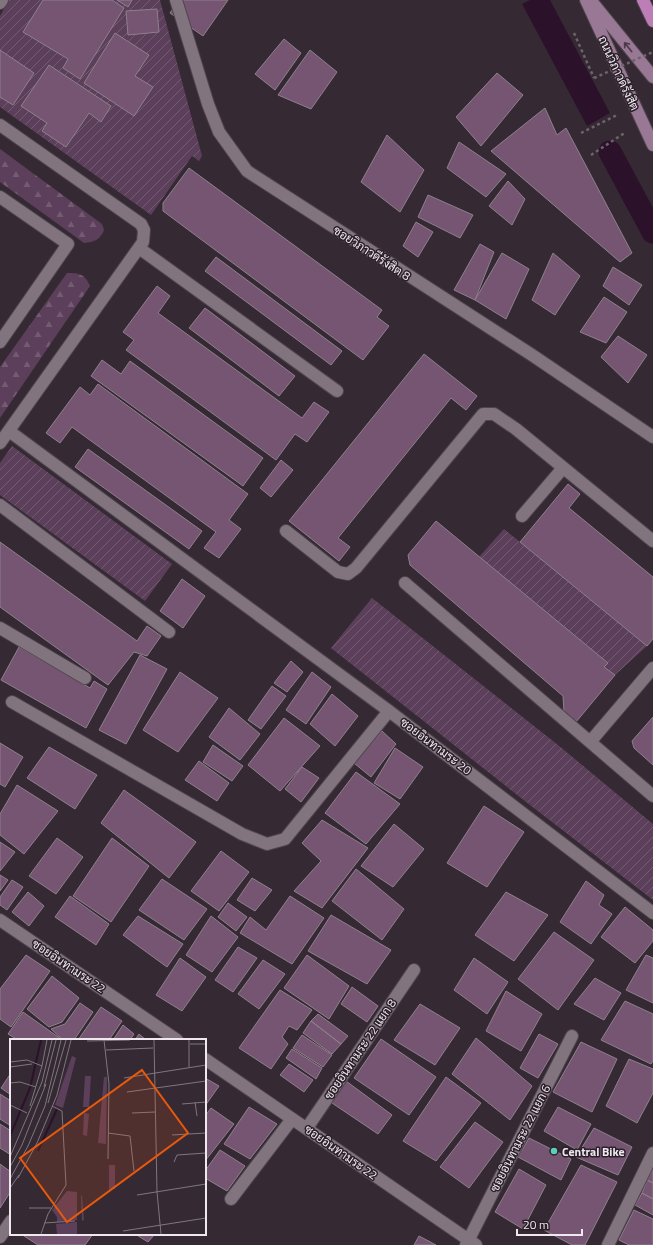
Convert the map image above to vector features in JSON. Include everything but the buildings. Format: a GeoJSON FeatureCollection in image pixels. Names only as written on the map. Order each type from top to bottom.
{"type":"FeatureCollection","features":[{"type":"Feature","properties":{"kind":"highway"},"geometry":{"type":"LineString","coordinates":[[643,0],[653,21]]}},
{"type":"Feature","properties":{"kind":"main road","name":"ถนนวิภาวดีรังสิต"},"geometry":{"type":"LineString","coordinates":[[586,0],[653,145]]}},
{"type":"Feature","properties":{"kind":"main road"},"geometry":{"type":"LineString","coordinates":[[590,0],[653,77]]}},
{"type":"Feature","properties":{"kind":"street","name":"ซอยวิภาวดีรังสิต 8"},"geometry":{"type":"LineString","coordinates":[[176,0],[185,35],[213,118],[219,132],[247,172],[532,355],[653,437]]}},
{"type":"Feature","properties":{"kind":"street"},"geometry":{"type":"LineString","coordinates":[[0,125],[141,224],[144,230],[144,242],[0,443]]}},
{"type":"Feature","properties":{"kind":"street"},"geometry":{"type":"LineString","coordinates":[[0,197],[68,244],[0,342]]}},
{"type":"Feature","properties":{"kind":"street"},"geometry":{"type":"LineString","coordinates":[[139,248],[337,391]]}},
{"type":"Feature","properties":{"kind":"street"},"geometry":{"type":"LineString","coordinates":[[286,531],[338,572],[348,574],[356,568],[483,414],[494,414],[516,429],[653,541]]}},
{"type":"Feature","properties":{"kind":"street","name":"ซอยอินทามระ 20"},"geometry":{"type":"LineString","coordinates":[[9,431],[215,584],[390,711],[653,913]]}},
{"type":"Feature","properties":{"kind":"street"},"geometry":{"type":"LineString","coordinates":[[522,516],[563,468]]}},
{"type":"Feature","properties":{"kind":"street"},"geometry":{"type":"LineString","coordinates":[[0,505],[169,632]]}},
{"type":"Feature","properties":{"kind":"street"},"geometry":{"type":"LineString","coordinates":[[405,583],[653,796]]}},
{"type":"Feature","properties":{"kind":"street"},"geometry":{"type":"LineString","coordinates":[[0,628],[85,678]]}},
{"type":"Feature","properties":{"kind":"street"},"geometry":{"type":"LineString","coordinates":[[590,742],[653,668]]}},
{"type":"Feature","properties":{"kind":"street"},"geometry":{"type":"LineString","coordinates":[[12,702],[242,834],[267,844],[285,839],[390,711]]}},
{"type":"Feature","properties":{"kind":"street","name":"ซอยอินทามระ 22"},"geometry":{"type":"LineString","coordinates":[[0,920],[176,1039]]}},
{"type":"Feature","properties":{"kind":"street","name":"ซอยอินทามระ 22 แยก 8"},"geometry":{"type":"LineString","coordinates":[[306,1128],[414,970]]}},
{"type":"Feature","properties":{"kind":"street","name":"ซอยอินทามระ 22 แยก 6"},"geometry":{"type":"LineString","coordinates":[[470,1243],[572,1036]]}},
{"type":"Feature","properties":{"kind":"street","name":"ซอยอินทามระ 22"},"geometry":{"type":"LineString","coordinates":[[206,1060],[470,1243]]}},
{"type":"Feature","properties":{"kind":"street"},"geometry":{"type":"LineString","coordinates":[[231,1199],[292,1118]]}},
{"type":"Feature","properties":{"kind":"street"},"geometry":{"type":"LineString","coordinates":[[608,1245],[653,1153]]}},
{"type":"Feature","properties":{"kind":"street"},"geometry":{"type":"LineString","coordinates":[[0,1238],[10,1223]]}},
{"type":"Feature","properties":{"kind":"path"},"geometry":{"type":"LineString","coordinates":[[574,33],[594,78],[653,52]]}},
{"type":"Feature","properties":{"kind":"path"},"geometry":{"type":"LineString","coordinates":[[581,133],[617,115]]}},
{"type":"Feature","properties":{"kind":"path"},"geometry":{"type":"LineString","coordinates":[[592,155],[626,132]]}},
{"type":"Feature","properties":{"kind":"green space"},"geometry":{"type":"Polygon","coordinates":[[[9,0],[160,0],[202,156],[199,161],[192,156],[151,215],[0,107],[0,16],[9,0]]]}},
{"type":"Feature","properties":{"kind":"green space"},"geometry":{"type":"Polygon","coordinates":[[[0,149],[102,224],[104,230],[101,236],[94,241],[84,243],[0,182],[0,149]]]}},
{"type":"Feature","properties":{"kind":"green space"},"geometry":{"type":"Polygon","coordinates":[[[67,273],[81,275],[86,279],[90,286],[0,418],[0,367],[67,273]]]}},
{"type":"Feature","properties":{"kind":"green space"},"geometry":{"type":"Polygon","coordinates":[[[12,446],[172,564],[145,601],[0,495],[0,463],[12,446]]]}},
{"type":"Feature","properties":{"kind":"green space"},"geometry":{"type":"Polygon","coordinates":[[[504,529],[647,646],[615,675],[604,667],[608,663],[479,557],[504,529]]]}},
{"type":"Feature","properties":{"kind":"green space"},"geometry":{"type":"Polygon","coordinates":[[[372,598],[558,745],[653,824],[653,900],[331,648],[372,598]]]}},
{"type":"Feature","properties":{"kind":"shaded area"},"geometry":{"type":"Polygon","coordinates":[[[530,0],[550,0],[610,113],[587,126],[522,4],[530,0]]]}},
{"type":"Feature","properties":{"kind":"waterway"},"geometry":{"type":"LineString","coordinates":[[610,152],[653,232]]}},
{"type":"Feature","properties":{"kind":"place","name":"Central Bike"},"geometry":{"type":"Point","coordinates":[554,1151]}}]}
